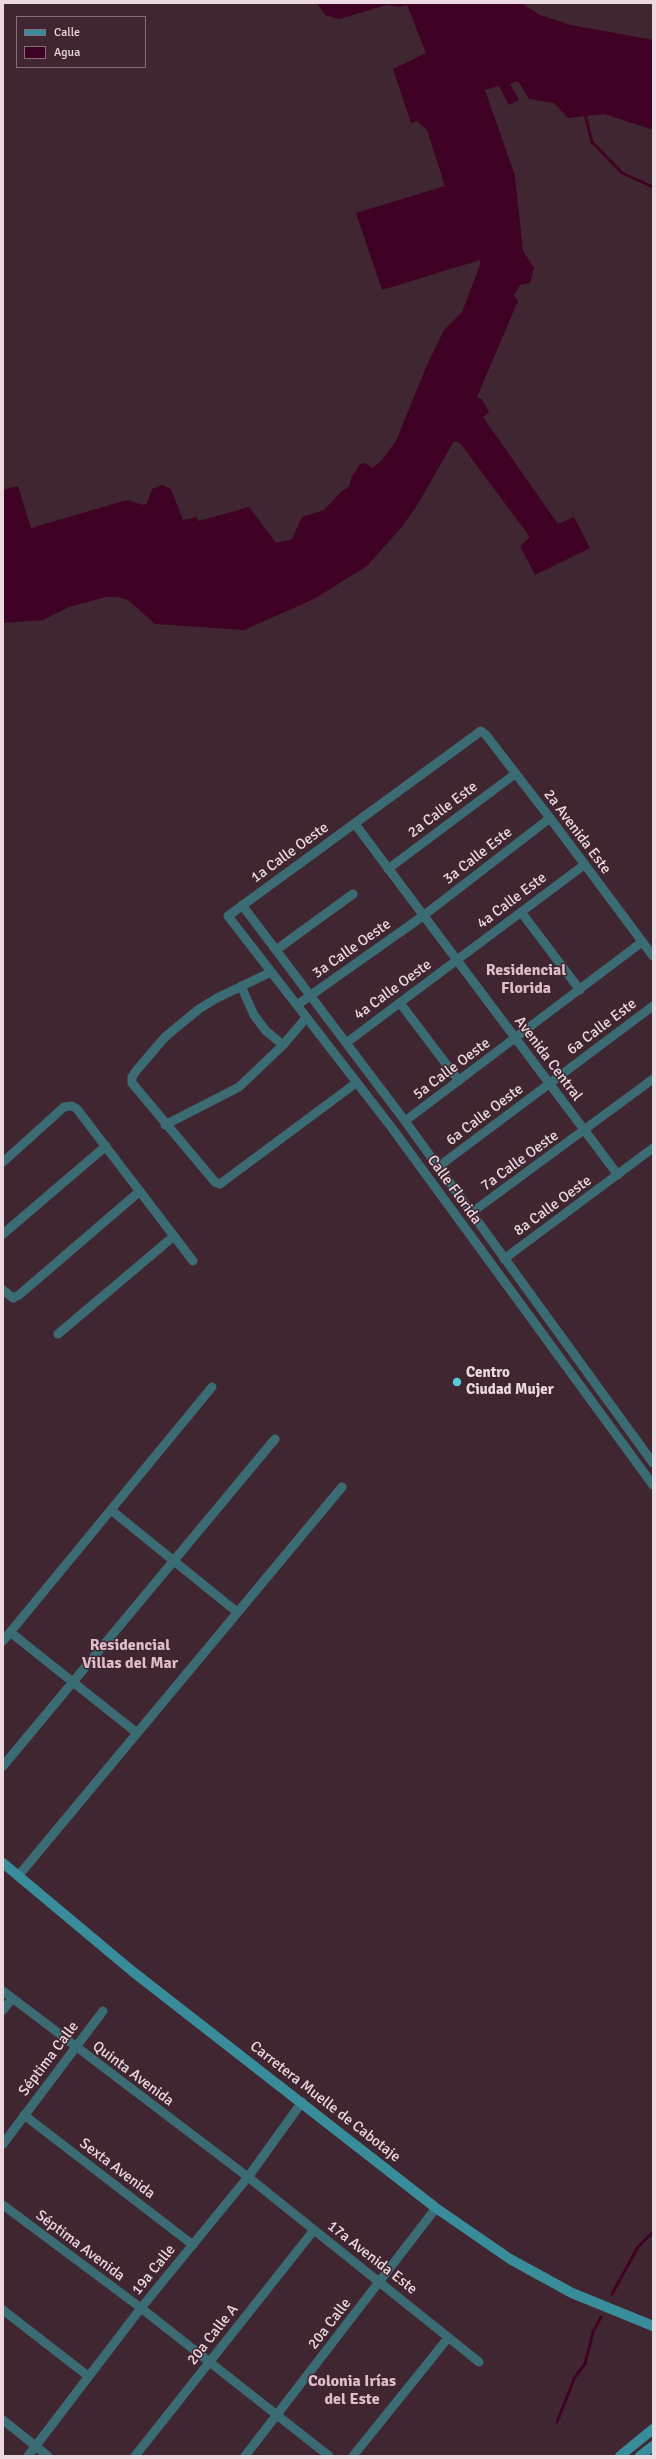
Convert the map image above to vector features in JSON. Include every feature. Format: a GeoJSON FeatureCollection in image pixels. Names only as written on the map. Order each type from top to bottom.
{"type":"FeatureCollection","features":[{"type":"Feature","properties":{"kind":"main road","name":"Carretera Muelle de Cabotaje"},"geometry":{"type":"LineString","coordinates":[[3,1863],[132,1971],[302,2102],[436,2208],[510,2259],[572,2293],[653,2326]]}},
{"type":"Feature","properties":{"kind":"main road"},"geometry":{"type":"LineString","coordinates":[[620,2456],[653,2429]]}},
{"type":"Feature","properties":{"kind":"main road"},"geometry":{"type":"LineString","coordinates":[[640,2456],[653,2446]]}},
{"type":"Feature","properties":{"kind":"street","name":"2a Avenida Este"},"geometry":{"type":"LineString","coordinates":[[475,734],[481,731],[486,735],[653,956]]}},
{"type":"Feature","properties":{"kind":"street","name":"1a Calle Oeste"},"geometry":{"type":"LineString","coordinates":[[228,916],[355,824],[475,734]]}},
{"type":"Feature","properties":{"kind":"street","name":"2a Calle Este"},"geometry":{"type":"LineString","coordinates":[[388,868],[515,774]]}},
{"type":"Feature","properties":{"kind":"street","name":"3a Calle Este"},"geometry":{"type":"LineString","coordinates":[[423,916],[550,818]]}},
{"type":"Feature","properties":{"kind":"street","name":"Avenida Central"},"geometry":{"type":"LineString","coordinates":[[355,824],[618,1175]]}},
{"type":"Feature","properties":{"kind":"street","name":"4a Calle Este"},"geometry":{"type":"LineString","coordinates":[[457,960],[584,865]]}},
{"type":"Feature","properties":{"kind":"street"},"geometry":{"type":"LineString","coordinates":[[276,950],[353,894]]}},
{"type":"Feature","properties":{"kind":"street","name":"Calle Florida"},"geometry":{"type":"LineString","coordinates":[[242,905],[405,1121],[653,1462]]}},
{"type":"Feature","properties":{"kind":"street"},"geometry":{"type":"LineString","coordinates":[[521,912],[580,990]]}},
{"type":"Feature","properties":{"kind":"street","name":"Calle Florida"},"geometry":{"type":"LineString","coordinates":[[228,916],[392,1128],[653,1485]]}},
{"type":"Feature","properties":{"kind":"street","name":"3a Calle Oeste"},"geometry":{"type":"LineString","coordinates":[[297,1005],[423,916]]}},
{"type":"Feature","properties":{"kind":"street","name":"5a Calle Oeste"},"geometry":{"type":"LineString","coordinates":[[405,1121],[642,942]]}},
{"type":"Feature","properties":{"kind":"street","name":"4a Calle Oeste"},"geometry":{"type":"LineString","coordinates":[[346,1042],[457,960]]}},
{"type":"Feature","properties":{"kind":"street"},"geometry":{"type":"LineString","coordinates":[[272,972],[241,986],[198,1009],[166,1037],[132,1077],[132,1083],[165,1125],[215,1182],[220,1184],[356,1083]]}},
{"type":"Feature","properties":{"kind":"street"},"geometry":{"type":"LineString","coordinates":[[241,986],[254,1015],[266,1031],[283,1045]]}},
{"type":"Feature","properties":{"kind":"street"},"geometry":{"type":"LineString","coordinates":[[400,1003],[459,1081]]}},
{"type":"Feature","properties":{"kind":"street","name":"6a Calle Este"},"geometry":{"type":"LineString","coordinates":[[550,1084],[653,1006]]}},
{"type":"Feature","properties":{"kind":"street"},"geometry":{"type":"LineString","coordinates":[[165,1125],[239,1087],[283,1045],[306,1018]]}},
{"type":"Feature","properties":{"kind":"street","name":"7a Calle Oeste"},"geometry":{"type":"LineString","coordinates":[[471,1213],[653,1079]]}},
{"type":"Feature","properties":{"kind":"street","name":"6a Calle Oeste"},"geometry":{"type":"LineString","coordinates":[[438,1167],[550,1084]]}},
{"type":"Feature","properties":{"kind":"street"},"geometry":{"type":"LineString","coordinates":[[3,1162],[64,1107],[72,1106],[77,1109],[106,1146],[193,1261]]}},
{"type":"Feature","properties":{"kind":"street"},"geometry":{"type":"LineString","coordinates":[[3,1234],[106,1146]]}},
{"type":"Feature","properties":{"kind":"street","name":"8a Calle Oeste"},"geometry":{"type":"LineString","coordinates":[[504,1259],[653,1148]]}},
{"type":"Feature","properties":{"kind":"street"},"geometry":{"type":"LineString","coordinates":[[3,1290],[13,1298],[19,1295],[140,1191]]}},
{"type":"Feature","properties":{"kind":"street"},"geometry":{"type":"LineString","coordinates":[[58,1334],[174,1236]]}},
{"type":"Feature","properties":{"kind":"street"},"geometry":{"type":"LineString","coordinates":[[3,1641],[212,1387]]}},
{"type":"Feature","properties":{"kind":"street"},"geometry":{"type":"LineString","coordinates":[[3,1766],[275,1439]]}},
{"type":"Feature","properties":{"kind":"street"},"geometry":{"type":"LineString","coordinates":[[19,1875],[342,1487]]}},
{"type":"Feature","properties":{"kind":"street"},"geometry":{"type":"LineString","coordinates":[[110,1510],[173,1562],[238,1612]]}},
{"type":"Feature","properties":{"kind":"street"},"geometry":{"type":"LineString","coordinates":[[10,1632],[72,1683],[137,1733]]}},
{"type":"Feature","properties":{"kind":"street","name":"Quinta Avenida"},"geometry":{"type":"LineString","coordinates":[[3,1991],[75,2048],[248,2177]]}},
{"type":"Feature","properties":{"kind":"street"},"geometry":{"type":"LineString","coordinates":[[3,2010],[12,1998]]}},
{"type":"Feature","properties":{"kind":"street","name":"Séptima Calle"},"geometry":{"type":"LineString","coordinates":[[3,2144],[103,2011]]}},
{"type":"Feature","properties":{"kind":"street","name":"19a Calle"},"geometry":{"type":"LineString","coordinates":[[28,2456],[141,2308],[248,2177],[302,2102]]}},
{"type":"Feature","properties":{"kind":"street","name":"Sexta Avenida"},"geometry":{"type":"LineString","coordinates":[[24,2115],[193,2244]]}},
{"type":"Feature","properties":{"kind":"street","name":"17a Avenida Este"},"geometry":{"type":"LineString","coordinates":[[248,2177],[479,2362]]}},
{"type":"Feature","properties":{"kind":"street","name":"Séptima Avenida"},"geometry":{"type":"LineString","coordinates":[[3,2206],[141,2308],[329,2456]]}},
{"type":"Feature","properties":{"kind":"street","name":"20a Calle"},"geometry":{"type":"LineString","coordinates":[[245,2456],[436,2208]]}},
{"type":"Feature","properties":{"kind":"street","name":"20a Calle A"},"geometry":{"type":"LineString","coordinates":[[135,2456],[314,2230]]}},
{"type":"Feature","properties":{"kind":"street"},"geometry":{"type":"LineString","coordinates":[[3,2310],[88,2376]]}},
{"type":"Feature","properties":{"kind":"street"},"geometry":{"type":"LineString","coordinates":[[353,2456],[448,2338]]}},
{"type":"Feature","properties":{"kind":"street"},"geometry":{"type":"LineString","coordinates":[[3,2420],[48,2456]]}},
{"type":"Feature","properties":{"kind":"water"},"geometry":{"type":"Polygon","coordinates":[[[317,3],[521,3],[540,15],[571,25],[653,40],[653,130],[604,114],[568,118],[554,103],[529,99],[518,81],[510,84],[519,100],[509,105],[499,86],[485,90],[515,176],[523,251],[534,268],[530,283],[520,285],[514,295],[518,301],[477,397],[482,399],[489,412],[483,417],[558,524],[574,517],[590,548],[535,575],[520,546],[530,537],[460,443],[454,441],[418,504],[401,528],[367,566],[314,599],[244,630],[155,624],[128,600],[117,597],[106,597],[69,607],[43,620],[3,623],[3,490],[18,486],[31,528],[127,500],[144,505],[147,503],[152,489],[162,485],[171,489],[183,520],[196,517],[199,521],[249,507],[276,543],[292,539],[302,517],[324,510],[342,491],[349,487],[352,476],[360,464],[364,463],[373,468],[382,460],[396,441],[427,365],[444,330],[462,312],[480,265],[480,260],[382,290],[356,213],[445,186],[427,130],[417,121],[411,123],[393,69],[426,53],[407,5],[399,7],[387,5],[339,19],[325,15],[317,3]]]}},
{"type":"Feature","properties":{"kind":"waterway"},"geometry":{"type":"LineString","coordinates":[[585,114],[592,142],[622,173],[653,187]]}},
{"type":"Feature","properties":{"kind":"waterway"},"geometry":{"type":"LineString","coordinates":[[612,2294],[638,2247],[653,2232]]}},
{"type":"Feature","properties":{"kind":"waterway"},"geometry":{"type":"LineString","coordinates":[[557,2422],[575,2377],[585,2364],[593,2332],[601,2317]]}},
{"type":"Feature","properties":{"kind":"place","name":"Centro Ciudad Mujer"},"geometry":{"type":"Point","coordinates":[457,1382]}},
{"type":"Feature","properties":{"kind":"district","name":"Residencial Florida"},"geometry":{"type":"Point","coordinates":[526,980]}},
{"type":"Feature","properties":{"kind":"district","name":"Residencial Villas del Mar"},"geometry":{"type":"Point","coordinates":[130,1655]}},
{"type":"Feature","properties":{"kind":"district","name":"Colonia Irías del Este"},"geometry":{"type":"Point","coordinates":[352,2391]}}]}
